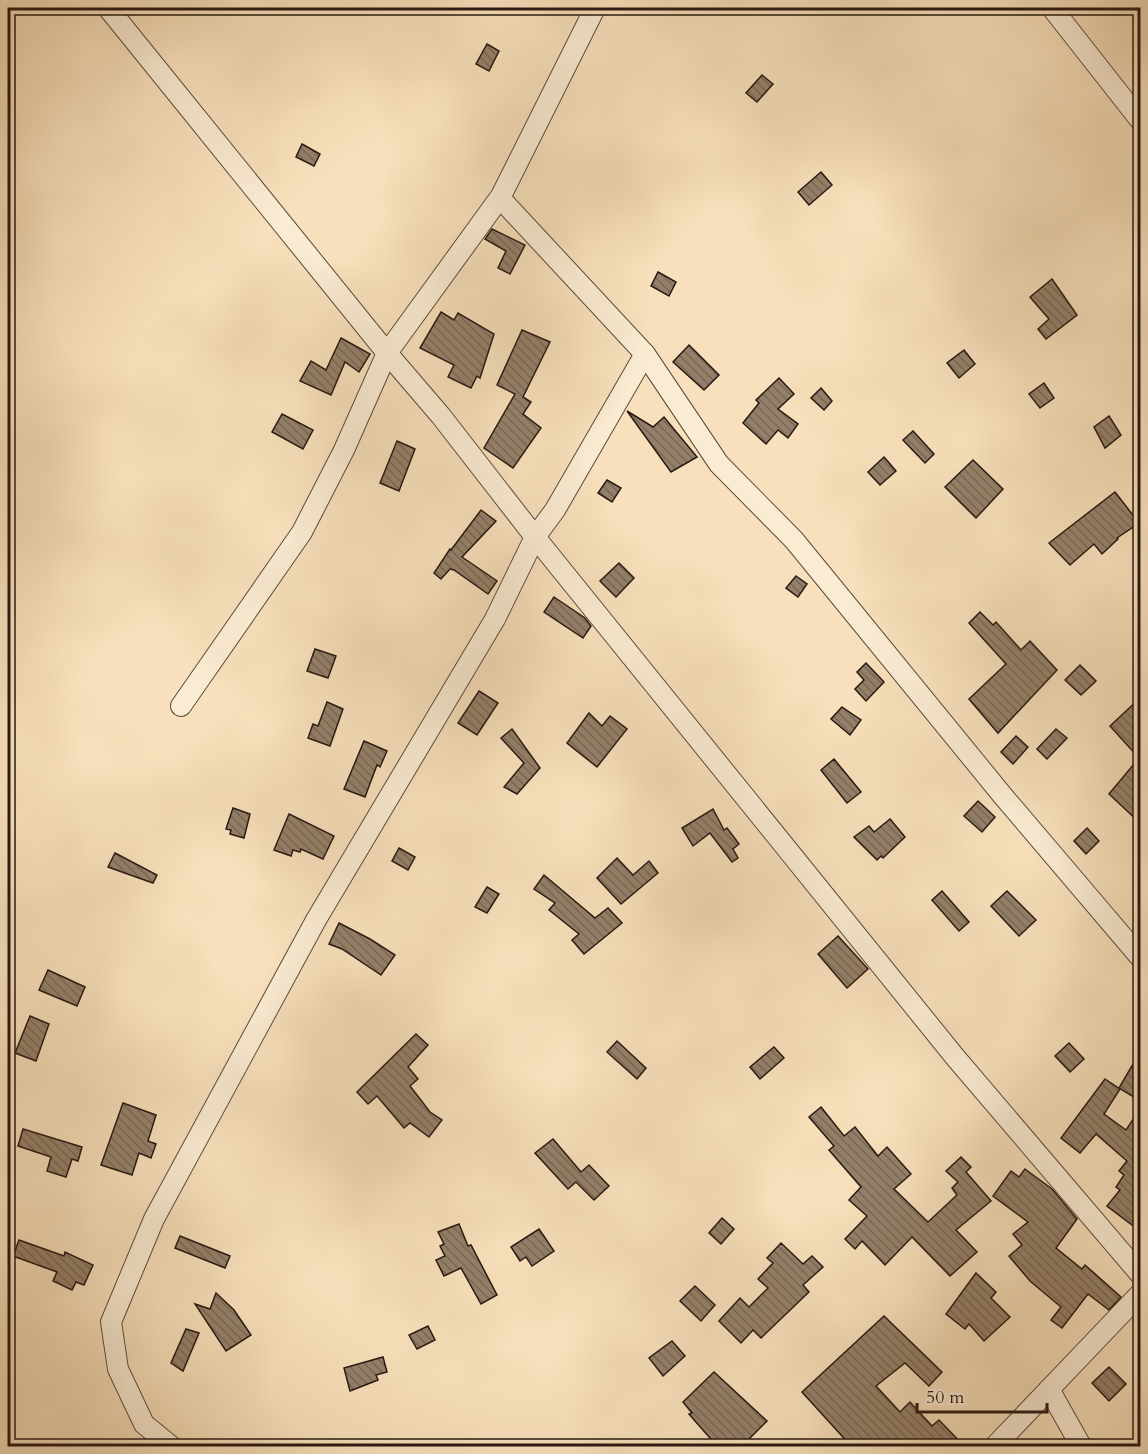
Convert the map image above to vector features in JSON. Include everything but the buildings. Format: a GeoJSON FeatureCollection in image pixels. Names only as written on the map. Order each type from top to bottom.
{"type":"FeatureCollection","features":[{"type":"Feature","properties":{"kind":"street"},"geometry":{"type":"LineString","coordinates":[[108,8],[387,353],[441,416],[955,1057],[1140,1274]]}},
{"type":"Feature","properties":{"kind":"street"},"geometry":{"type":"LineString","coordinates":[[181,706],[302,532],[344,450],[387,353],[500,198],[595,8]]}},
{"type":"Feature","properties":{"kind":"street"},"geometry":{"type":"LineString","coordinates":[[1052,8],[1140,120]]}},
{"type":"Feature","properties":{"kind":"street"},"geometry":{"type":"LineString","coordinates":[[500,198],[645,354],[724,470],[794,540],[1003,796],[1140,957]]}},
{"type":"Feature","properties":{"kind":"street"},"geometry":{"type":"LineString","coordinates":[[171,1446],[144,1424],[118,1369],[111,1322],[154,1219],[316,920],[495,620],[536,537],[555,510],[645,354]]}},
{"type":"Feature","properties":{"kind":"street"},"geometry":{"type":"LineString","coordinates":[[995,1446],[1140,1294]]}},
{"type":"Feature","properties":{"kind":"street"},"geometry":{"type":"LineString","coordinates":[[1049,1389],[1081,1446]]}}]}
